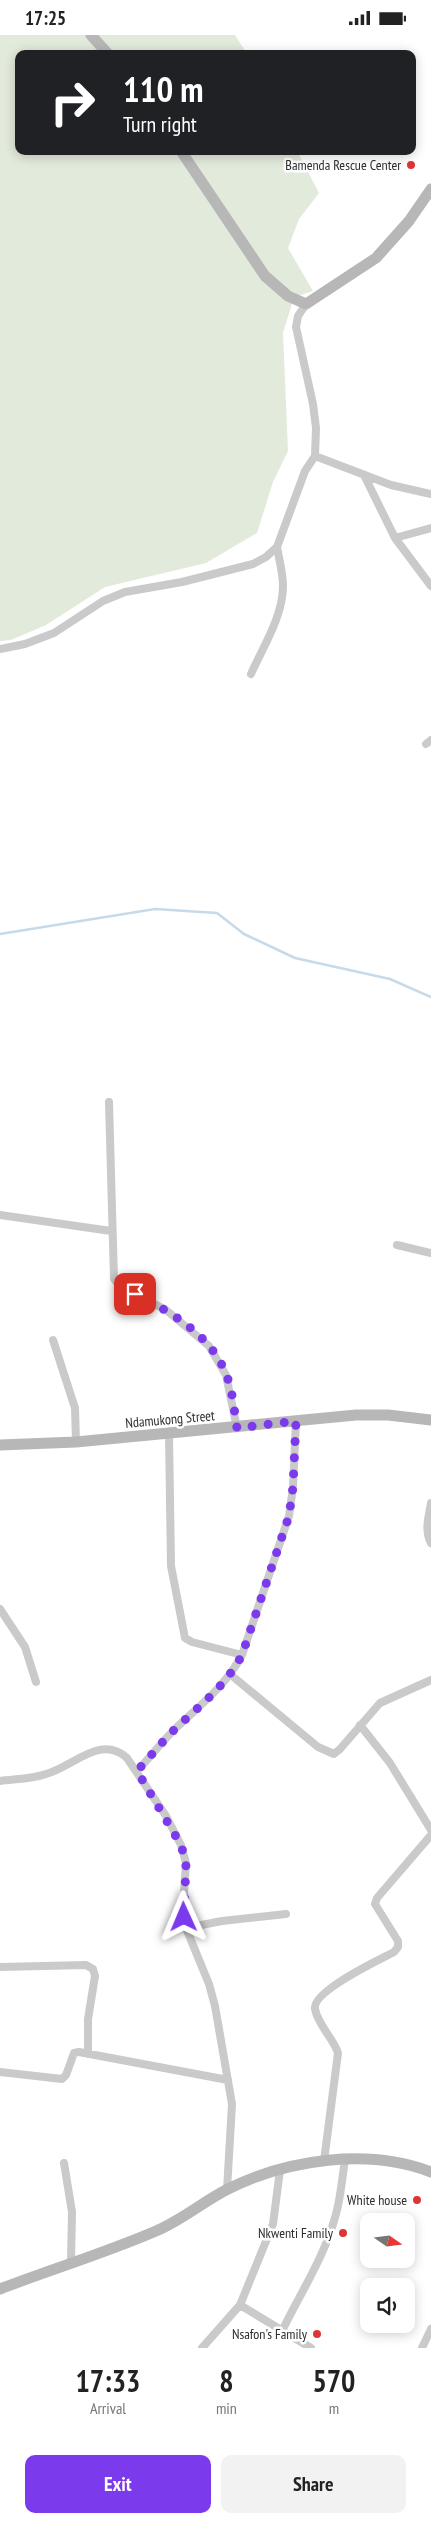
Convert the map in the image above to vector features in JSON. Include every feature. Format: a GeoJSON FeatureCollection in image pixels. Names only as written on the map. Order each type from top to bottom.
{"type":"FeatureCollection","features":[{"type":"Feature","properties":{"kind":"street"},"geometry":{"type":"LineString","coordinates":[[91,35],[104,50]]}},
{"type":"Feature","properties":{"kind":"street"},"geometry":{"type":"LineString","coordinates":[[184,155],[265,275],[288,296],[306,304]]}},
{"type":"Feature","properties":{"kind":"street"},"geometry":{"type":"LineString","coordinates":[[0,649],[25,644],[54,633],[115,596],[253,564],[266,557],[277,547],[305,471],[315,456],[316,428],[314,404],[296,327],[298,316],[312,298],[332,288],[376,258],[409,221],[431,189]]}},
{"type":"Feature","properties":{"kind":"street"},"geometry":{"type":"LineString","coordinates":[[315,456],[391,485],[431,494]]}},
{"type":"Feature","properties":{"kind":"street"},"geometry":{"type":"LineString","coordinates":[[364,475],[395,538],[431,586]]}},
{"type":"Feature","properties":{"kind":"street"},"geometry":{"type":"LineString","coordinates":[[395,538],[431,528]]}},
{"type":"Feature","properties":{"kind":"street"},"geometry":{"type":"LineString","coordinates":[[251,674],[275,621],[281,599],[282,577],[277,547]]}},
{"type":"Feature","properties":{"kind":"street"},"geometry":{"type":"LineString","coordinates":[[109,1102],[111,1231],[114,1279],[120,1286],[166,1310],[182,1321],[209,1346],[226,1375],[237,1428]]}},
{"type":"Feature","properties":{"kind":"street"},"geometry":{"type":"LineString","coordinates":[[0,1215],[111,1231]]}},
{"type":"Feature","properties":{"kind":"street"},"geometry":{"type":"LineString","coordinates":[[397,1245],[431,1253]]}},
{"type":"Feature","properties":{"kind":"street"},"geometry":{"type":"LineString","coordinates":[[53,1340],[75,1408],[76,1442]]}},
{"type":"Feature","properties":{"kind":"street","name":"Ndamukong Street"},"geometry":{"type":"LineString","coordinates":[[0,1445],[76,1442],[380,1415],[431,1419]]}},
{"type":"Feature","properties":{"kind":"street"},"geometry":{"type":"LineString","coordinates":[[137,1771],[174,1731],[205,1704],[231,1675],[242,1655],[289,1516],[293,1487],[296,1421]]}},
{"type":"Feature","properties":{"kind":"street"},"geometry":{"type":"LineString","coordinates":[[169,1434],[171,1566],[185,1638],[192,1642],[242,1655]]}},
{"type":"Feature","properties":{"kind":"street"},"geometry":{"type":"LineString","coordinates":[[431,1503],[427,1527],[431,1543]]}},
{"type":"Feature","properties":{"kind":"street"},"geometry":{"type":"LineString","coordinates":[[0,1609],[24,1647],[36,1682]]}},
{"type":"Feature","properties":{"kind":"street"},"geometry":{"type":"LineString","coordinates":[[231,1675],[326,1752],[334,1754],[380,1703],[431,1679]]}},
{"type":"Feature","properties":{"kind":"street"},"geometry":{"type":"LineString","coordinates":[[360,1725],[390,1763],[431,1830]]}},
{"type":"Feature","properties":{"kind":"street"},"geometry":{"type":"LineString","coordinates":[[0,1781],[45,1775],[98,1749],[109,1747],[119,1751],[137,1771],[181,1845],[186,1863],[183,1907],[186,1928],[209,1984],[228,2080],[232,2113],[227,2190]]}},
{"type":"Feature","properties":{"kind":"street"},"geometry":{"type":"LineString","coordinates":[[324,2161],[338,2053],[317,2016],[314,2007],[317,2001],[339,1982],[394,1952],[398,1947],[398,1941],[375,1904],[377,1898],[431,1835]]}},
{"type":"Feature","properties":{"kind":"street"},"geometry":{"type":"LineString","coordinates":[[186,1928],[229,1920],[286,1914]]}},
{"type":"Feature","properties":{"kind":"street"},"geometry":{"type":"LineString","coordinates":[[0,1967],[86,1965],[93,1969],[95,1976],[86,2036],[88,2054]]}},
{"type":"Feature","properties":{"kind":"street"},"geometry":{"type":"LineString","coordinates":[[0,2072],[62,2079],[66,2075],[74,2053],[228,2080]]}},
{"type":"Feature","properties":{"kind":"street"},"geometry":{"type":"LineString","coordinates":[[282,2331],[328,2239],[339,2199],[345,2160]]}},
{"type":"Feature","properties":{"kind":"street"},"geometry":{"type":"LineString","coordinates":[[0,2289],[71,2262],[126,2244],[160,2229],[227,2190],[252,2178],[280,2170],[324,2161],[380,2160],[431,2172]]}},
{"type":"Feature","properties":{"kind":"street"},"geometry":{"type":"LineString","coordinates":[[64,2163],[72,2212],[71,2262]]}},
{"type":"Feature","properties":{"kind":"street"},"geometry":{"type":"LineString","coordinates":[[202,2348],[240,2305],[273,2224],[280,2170]]}},
{"type":"Feature","properties":{"kind":"street"},"geometry":{"type":"LineString","coordinates":[[240,2305],[311,2348]]}},
{"type":"Feature","properties":{"kind":"street"},"geometry":{"type":"LineString","coordinates":[[422,2348],[431,2329]]}},
{"type":"Feature","properties":{"kind":"green space"},"geometry":{"type":"Polygon","coordinates":[[[0,35],[235,35],[244,50],[15,50],[15,155],[299,155],[319,193],[299,219],[288,248],[313,291],[294,297],[283,333],[288,451],[273,482],[257,533],[206,563],[105,587],[46,625],[11,640],[0,641],[0,35]]]}},
{"type":"Feature","properties":{"kind":"waterway"},"geometry":{"type":"LineString","coordinates":[[0,934],[155,909],[217,913],[244,934],[295,958],[390,979],[431,997]]}},
{"type":"Feature","properties":{"kind":"place","name":"Bamenda Rescue Center"},"geometry":{"type":"Point","coordinates":[411,165]}},
{"type":"Feature","properties":{"kind":"place","name":"White house"},"geometry":{"type":"Point","coordinates":[417,2200]}},
{"type":"Feature","properties":{"kind":"place","name":"Nkwenti Family"},"geometry":{"type":"Point","coordinates":[343,2233]}},
{"type":"Feature","properties":{"kind":"place","name":"Nsafon's Family"},"geometry":{"type":"Point","coordinates":[317,2334]}},
{"type":"Feature","properties":{"kind":"route"},"geometry":{"type":"LineString","coordinates":[[135,1294],[166,1310],[182,1321],[209,1346],[226,1375],[231,1391],[237,1428],[265,1423],[296,1421],[295,1462],[289,1516],[242,1655],[231,1675],[205,1704],[184,1721],[137,1771],[166,1816],[181,1845],[186,1863],[184,1917]]}}]}
